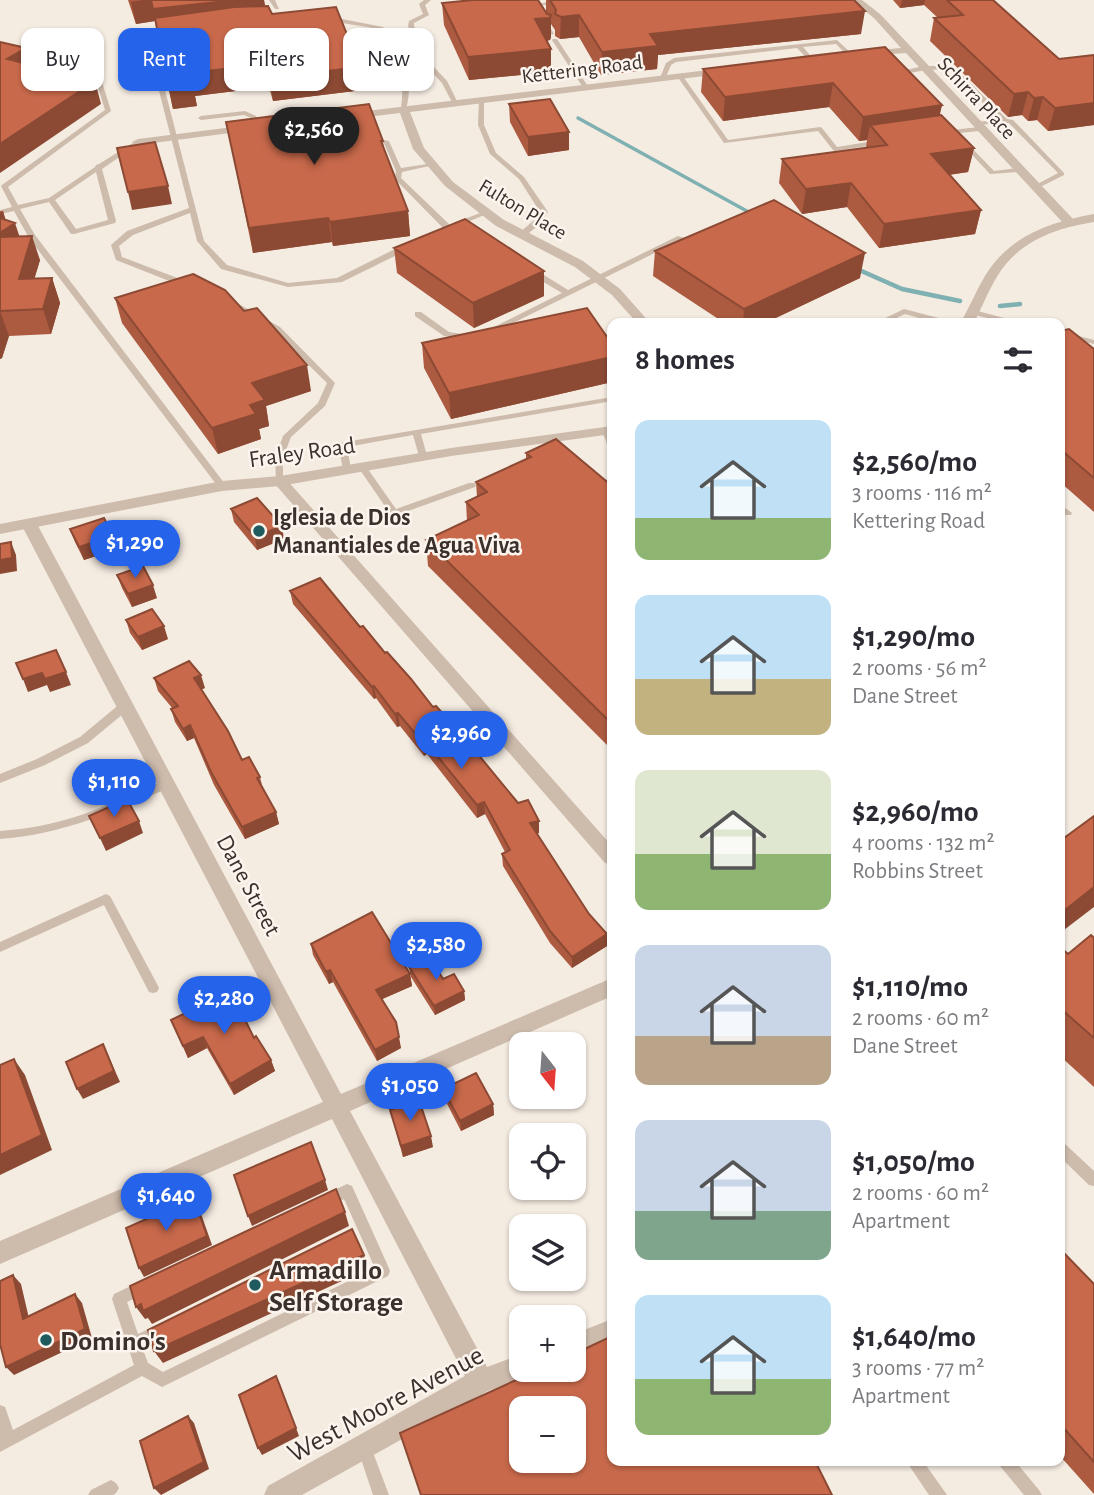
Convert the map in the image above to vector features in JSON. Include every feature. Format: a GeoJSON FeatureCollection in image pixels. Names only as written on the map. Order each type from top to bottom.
{"type":"FeatureCollection","features":[{"type":"Feature","properties":{"kind":"street","name":"Schirra Place"},"geometry":{"type":"LineString","coordinates":[[853,1],[877,16],[1034,188],[1069,222]]}},
{"type":"Feature","properties":{"kind":"street"},"geometry":{"type":"LineString","coordinates":[[838,58],[906,50]]}},
{"type":"Feature","properties":{"kind":"street"},"geometry":{"type":"LineString","coordinates":[[799,62],[825,59]]}},
{"type":"Feature","properties":{"kind":"street","name":"Kettering Road"},"geometry":{"type":"LineString","coordinates":[[337,117],[733,70]]}},
{"type":"Feature","properties":{"kind":"street","name":"Fulton Place"},"geometry":{"type":"LineString","coordinates":[[404,109],[419,149],[449,184],[485,213],[579,264],[616,292],[640,318]]}},
{"type":"Feature","properties":{"kind":"street"},"geometry":{"type":"LineString","coordinates":[[138,142],[271,125]]}},
{"type":"Feature","properties":{"kind":"street"},"geometry":{"type":"LineString","coordinates":[[970,318],[993,272],[1012,248],[1041,229],[1094,218]]}},
{"type":"Feature","properties":{"kind":"street","name":"Fraley Road"},"geometry":{"type":"LineString","coordinates":[[0,529],[222,486],[280,481],[423,456],[607,430]]}},
{"type":"Feature","properties":{"kind":"street"},"geometry":{"type":"LineString","coordinates":[[280,481],[607,852]]}},
{"type":"Feature","properties":{"kind":"street","name":"Dane Street"},"geometry":{"type":"LineString","coordinates":[[29,524],[481,1381]]}},
{"type":"Feature","properties":{"kind":"street"},"geometry":{"type":"LineString","coordinates":[[0,1253],[607,989]]}},
{"type":"Feature","properties":{"kind":"street"},"geometry":{"type":"LineString","coordinates":[[586,1341],[607,1333]]}},
{"type":"Feature","properties":{"kind":"street","name":"West Moore Avenue"},"geometry":{"type":"LineString","coordinates":[[277,1495],[481,1381],[509,1371]]}},
{"type":"Feature","properties":{"kind":"lane"},"geometry":{"type":"LineString","coordinates":[[272,0],[277,8]]}},
{"type":"Feature","properties":{"kind":"lane"},"geometry":{"type":"LineString","coordinates":[[428,0],[422,4],[426,15],[411,22],[411,26],[430,67],[445,82],[455,103]]}},
{"type":"Feature","properties":{"kind":"lane"},"geometry":{"type":"LineString","coordinates":[[576,0],[533,2],[586,88]]}},
{"type":"Feature","properties":{"kind":"lane"},"geometry":{"type":"LineString","coordinates":[[314,23],[342,21],[382,29],[402,62],[408,81],[404,109]]}},
{"type":"Feature","properties":{"kind":"lane"},"geometry":{"type":"LineString","coordinates":[[663,78],[668,64],[674,60],[837,42],[851,56]]}},
{"type":"Feature","properties":{"kind":"lane"},"geometry":{"type":"LineString","coordinates":[[799,46],[812,61]]}},
{"type":"Feature","properties":{"kind":"lane"},"geometry":{"type":"LineString","coordinates":[[0,54],[100,83],[108,111],[4,186],[32,236],[222,486]]}},
{"type":"Feature","properties":{"kind":"lane"},"geometry":{"type":"LineString","coordinates":[[905,83],[896,73],[951,67],[1005,121]]}},
{"type":"Feature","properties":{"kind":"lane"},"geometry":{"type":"LineString","coordinates":[[680,76],[726,142],[820,129],[835,149],[886,141]]}},
{"type":"Feature","properties":{"kind":"lane"},"geometry":{"type":"LineString","coordinates":[[160,91],[201,241],[224,267],[288,285],[339,280],[418,241]]}},
{"type":"Feature","properties":{"kind":"lane"},"geometry":{"type":"LineString","coordinates":[[481,100],[481,125],[493,154],[522,178],[544,212],[536,223],[522,234]]}},
{"type":"Feature","properties":{"kind":"lane"},"geometry":{"type":"LineString","coordinates":[[201,118],[245,113],[254,117],[257,127]]}},
{"type":"Feature","properties":{"kind":"lane"},"geometry":{"type":"LineString","coordinates":[[937,134],[1011,121],[1062,174],[1034,188]]}},
{"type":"Feature","properties":{"kind":"lane"},"geometry":{"type":"LineString","coordinates":[[941,122],[992,173],[1018,170]]}},
{"type":"Feature","properties":{"kind":"lane"},"geometry":{"type":"LineString","coordinates":[[386,141],[399,171],[397,178],[445,228],[485,213]]}},
{"type":"Feature","properties":{"kind":"lane"},"geometry":{"type":"LineString","coordinates":[[0,212],[51,199],[138,142]]}},
{"type":"Feature","properties":{"kind":"lane"},"geometry":{"type":"LineString","coordinates":[[399,171],[432,164]]}},
{"type":"Feature","properties":{"kind":"lane"},"geometry":{"type":"LineString","coordinates":[[51,199],[74,232],[112,221],[98,166]]}},
{"type":"Feature","properties":{"kind":"lane"},"geometry":{"type":"LineString","coordinates":[[192,287],[119,258],[115,245],[130,233],[193,209]]}},
{"type":"Feature","properties":{"kind":"lane"},"geometry":{"type":"LineString","coordinates":[[418,314],[447,334],[475,336],[681,238]]}},
{"type":"Feature","properties":{"kind":"lane"},"geometry":{"type":"LineString","coordinates":[[519,264],[567,293]]}},
{"type":"Feature","properties":{"kind":"lane"},"geometry":{"type":"LineString","coordinates":[[217,298],[253,314],[277,329],[331,383],[322,404],[287,436],[279,458],[280,481]]}},
{"type":"Feature","properties":{"kind":"lane"},"geometry":{"type":"LineString","coordinates":[[889,318],[904,311],[929,318]]}},
{"type":"Feature","properties":{"kind":"lane"},"geometry":{"type":"LineString","coordinates":[[974,312],[998,318]]}},
{"type":"Feature","properties":{"kind":"lane"},"geometry":{"type":"LineString","coordinates":[[1065,334],[1094,342]]}},
{"type":"Feature","properties":{"kind":"lane"},"geometry":{"type":"LineString","coordinates":[[472,485],[394,513],[354,468],[342,445],[607,399]]}},
{"type":"Feature","properties":{"kind":"lane"},"geometry":{"type":"LineString","coordinates":[[417,434],[423,456]]}},
{"type":"Feature","properties":{"kind":"lane"},"geometry":{"type":"LineString","coordinates":[[0,779],[83,740],[125,706]]}},
{"type":"Feature","properties":{"kind":"lane"},"geometry":{"type":"LineString","coordinates":[[0,835],[61,827],[167,784]]}},
{"type":"Feature","properties":{"kind":"lane"},"geometry":{"type":"LineString","coordinates":[[0,947],[106,899],[153,988]]}},
{"type":"Feature","properties":{"kind":"lane"},"geometry":{"type":"LineString","coordinates":[[1065,1153],[1094,1180]]}},
{"type":"Feature","properties":{"kind":"lane"},"geometry":{"type":"LineString","coordinates":[[347,1191],[358,1232],[383,1270],[162,1380],[142,1368],[134,1343],[118,1299],[347,1191]]}},
{"type":"Feature","properties":{"kind":"lane"},"geometry":{"type":"LineString","coordinates":[[134,1343],[170,1325]]}},
{"type":"Feature","properties":{"kind":"lane"},"geometry":{"type":"LineString","coordinates":[[0,1412],[4,1442],[142,1368]]}},
{"type":"Feature","properties":{"kind":"lane"},"geometry":{"type":"LineString","coordinates":[[364,1447],[381,1495]]}},
{"type":"Feature","properties":{"kind":"lane"},"geometry":{"type":"LineString","coordinates":[[917,1466],[939,1495]]}},
{"type":"Feature","properties":{"kind":"lane"},"geometry":{"type":"LineString","coordinates":[[1009,1466],[1034,1495]]}},
{"type":"Feature","properties":{"kind":"building"},"geometry":{"type":"Polygon","coordinates":[[[151,0],[236,0],[153,9],[151,0]]]}},
{"type":"Feature","properties":{"kind":"building"},"geometry":{"type":"Polygon","coordinates":[[[538,0],[547,14],[551,15],[550,18],[535,19],[551,49],[468,57],[442,3],[538,0]]]}},
{"type":"Feature","properties":{"kind":"building"},"geometry":{"type":"Polygon","coordinates":[[[550,0],[854,0],[865,11],[650,34],[658,46],[602,52],[579,15],[561,17],[555,14],[556,10],[550,0]]]}},
{"type":"Feature","properties":{"kind":"building"},"geometry":{"type":"Polygon","coordinates":[[[947,0],[993,0],[1059,59],[1094,55],[1094,103],[1055,108],[1043,97],[1034,98],[1028,92],[1014,94],[934,18],[963,15],[947,0]]]}},
{"type":"Feature","properties":{"kind":"building"},"geometry":{"type":"Polygon","coordinates":[[[268,6],[272,14],[336,7],[344,28],[343,69],[329,71],[329,28],[224,28],[224,69],[210,71],[210,28],[157,28],[155,18],[234,7],[268,6]]]}},
{"type":"Feature","properties":{"kind":"building"},"geometry":{"type":"Polygon","coordinates":[[[0,42],[21,47],[21,51],[7,59],[21,62],[21,91],[80,91],[0,144],[0,42]]]}},
{"type":"Feature","properties":{"kind":"building"},"geometry":{"type":"Polygon","coordinates":[[[885,47],[942,105],[863,117],[833,83],[725,97],[703,69],[885,47]]]}},
{"type":"Feature","properties":{"kind":"building"},"geometry":{"type":"Polygon","coordinates":[[[550,99],[569,132],[528,137],[509,104],[550,99]]]}},
{"type":"Feature","properties":{"kind":"building"},"geometry":{"type":"Polygon","coordinates":[[[369,104],[408,211],[330,222],[328,218],[249,228],[226,122],[369,104]]]}},
{"type":"Feature","properties":{"kind":"building"},"geometry":{"type":"Polygon","coordinates":[[[941,115],[974,148],[931,154],[981,210],[884,224],[851,183],[806,189],[782,159],[887,145],[870,125],[941,115]]]}},
{"type":"Feature","properties":{"kind":"building"},"geometry":{"type":"Polygon","coordinates":[[[155,142],[168,186],[128,192],[117,148],[155,142]]]}},
{"type":"Feature","properties":{"kind":"building"},"geometry":{"type":"Polygon","coordinates":[[[774,200],[865,253],[744,309],[655,251],[774,200]]]}},
{"type":"Feature","properties":{"kind":"building"},"geometry":{"type":"Polygon","coordinates":[[[0,218],[15,223],[0,233],[0,218]]]}},
{"type":"Feature","properties":{"kind":"building"},"geometry":{"type":"Polygon","coordinates":[[[465,219],[544,271],[473,303],[394,248],[465,219]]]}},
{"type":"Feature","properties":{"kind":"building"},"geometry":{"type":"Polygon","coordinates":[[[32,236],[19,279],[52,278],[43,309],[0,311],[0,237],[32,236]]]}},
{"type":"Feature","properties":{"kind":"building"},"geometry":{"type":"Polygon","coordinates":[[[193,274],[225,290],[244,311],[257,308],[307,365],[252,383],[265,400],[250,405],[256,414],[212,428],[115,298],[193,274]]]}},
{"type":"Feature","properties":{"kind":"building"},"geometry":{"type":"Polygon","coordinates":[[[587,308],[607,337],[607,358],[449,393],[422,343],[587,308]]]}},
{"type":"Feature","properties":{"kind":"building"},"geometry":{"type":"Polygon","coordinates":[[[1069,329],[1094,349],[1094,478],[1065,453],[1065,330],[1069,329]]]}},
{"type":"Feature","properties":{"kind":"building"},"geometry":{"type":"Polygon","coordinates":[[[556,439],[607,482],[607,719],[426,540],[479,515],[466,502],[487,492],[476,482],[531,457],[526,453],[556,439]]]}},
{"type":"Feature","properties":{"kind":"building"},"geometry":{"type":"Polygon","coordinates":[[[257,498],[282,526],[255,537],[231,509],[257,498]]]}},
{"type":"Feature","properties":{"kind":"building"},"geometry":{"type":"Polygon","coordinates":[[[104,518],[113,536],[79,547],[70,529],[104,518]]]}},
{"type":"Feature","properties":{"kind":"building"},"geometry":{"type":"Polygon","coordinates":[[[11,542],[12,558],[0,560],[0,544],[11,542]]]}},
{"type":"Feature","properties":{"kind":"building"},"geometry":{"type":"Polygon","coordinates":[[[143,566],[153,585],[128,594],[117,575],[143,566]]]}},
{"type":"Feature","properties":{"kind":"building"},"geometry":{"type":"Polygon","coordinates":[[[320,578],[360,627],[363,626],[433,707],[436,706],[463,736],[518,803],[528,800],[539,821],[530,823],[589,914],[607,934],[572,957],[550,931],[502,854],[510,850],[484,802],[477,805],[426,742],[423,743],[398,713],[395,714],[374,686],[372,687],[290,591],[320,578]]]}},
{"type":"Feature","properties":{"kind":"building"},"geometry":{"type":"Polygon","coordinates":[[[152,609],[164,626],[138,637],[126,620],[152,609]]]}},
{"type":"Feature","properties":{"kind":"building"},"geometry":{"type":"Polygon","coordinates":[[[56,650],[66,672],[45,679],[42,673],[23,679],[16,663],[56,650]]]}},
{"type":"Feature","properties":{"kind":"building"},"geometry":{"type":"Polygon","coordinates":[[[189,661],[201,675],[194,678],[228,731],[242,760],[249,757],[276,812],[242,827],[211,772],[190,725],[183,729],[171,709],[178,706],[154,678],[189,661]]]}},
{"type":"Feature","properties":{"kind":"building"},"geometry":{"type":"Polygon","coordinates":[[[127,799],[139,821],[100,838],[89,816],[127,799]]]}},
{"type":"Feature","properties":{"kind":"building"},"geometry":{"type":"Polygon","coordinates":[[[1094,816],[1094,887],[1065,910],[1065,837],[1094,816]]]}},
{"type":"Feature","properties":{"kind":"building"},"geometry":{"type":"Polygon","coordinates":[[[372,912],[410,974],[376,990],[396,1022],[399,1037],[375,1050],[330,970],[326,972],[311,944],[372,912]]]}},
{"type":"Feature","properties":{"kind":"building"},"geometry":{"type":"Polygon","coordinates":[[[1091,935],[1094,938],[1094,1038],[1065,1012],[1065,951],[1068,954],[1091,935]]]}},
{"type":"Feature","properties":{"kind":"building"},"geometry":{"type":"Polygon","coordinates":[[[431,958],[443,979],[454,974],[464,991],[434,1006],[409,967],[431,958]]]}},
{"type":"Feature","properties":{"kind":"building"},"geometry":{"type":"Polygon","coordinates":[[[231,991],[254,1038],[256,1036],[271,1060],[230,1084],[203,1037],[183,1046],[171,1020],[231,991]]]}},
{"type":"Feature","properties":{"kind":"building"},"geometry":{"type":"Polygon","coordinates":[[[103,1044],[114,1071],[77,1089],[66,1062],[103,1044]]]}},
{"type":"Feature","properties":{"kind":"building"},"geometry":{"type":"Polygon","coordinates":[[[14,1059],[42,1135],[0,1155],[0,1065],[14,1059]]]}},
{"type":"Feature","properties":{"kind":"building"},"geometry":{"type":"Polygon","coordinates":[[[476,1073],[493,1104],[460,1121],[443,1089],[476,1073]]]}},
{"type":"Feature","properties":{"kind":"building"},"geometry":{"type":"Polygon","coordinates":[[[419,1100],[431,1136],[401,1146],[390,1110],[419,1100]]]}},
{"type":"Feature","properties":{"kind":"building"},"geometry":{"type":"Polygon","coordinates":[[[311,1142],[325,1180],[248,1216],[234,1175],[311,1142]]]}},
{"type":"Feature","properties":{"kind":"building"},"geometry":{"type":"Polygon","coordinates":[[[336,1189],[345,1212],[143,1311],[141,1304],[136,1307],[130,1286],[336,1189]]]}},
{"type":"Feature","properties":{"kind":"building"},"geometry":{"type":"Polygon","coordinates":[[[194,1198],[207,1236],[139,1268],[126,1228],[194,1198]]]}},
{"type":"Feature","properties":{"kind":"building"},"geometry":{"type":"Polygon","coordinates":[[[352,1229],[364,1255],[154,1351],[148,1330],[352,1229]]]}},
{"type":"Feature","properties":{"kind":"building"},"geometry":{"type":"Polygon","coordinates":[[[1065,1254],[1094,1284],[1094,1462],[1065,1430],[1065,1254]]]}},
{"type":"Feature","properties":{"kind":"building"},"geometry":{"type":"Polygon","coordinates":[[[13,1275],[23,1319],[75,1294],[85,1329],[6,1367],[0,1344],[0,1281],[13,1275]]]}},
{"type":"Feature","properties":{"kind":"building"},"geometry":{"type":"Polygon","coordinates":[[[607,1338],[607,1466],[818,1466],[832,1495],[421,1495],[400,1433],[512,1382],[586,1382],[586,1348],[607,1338]]]}},
{"type":"Feature","properties":{"kind":"building"},"geometry":{"type":"Polygon","coordinates":[[[276,1376],[296,1428],[258,1448],[239,1395],[276,1376]]]}},
{"type":"Feature","properties":{"kind":"building"},"geometry":{"type":"Polygon","coordinates":[[[188,1416],[204,1462],[154,1488],[140,1441],[188,1416]]]}},
{"type":"Feature","properties":{"kind":"waterway"},"geometry":{"type":"LineString","coordinates":[[578,118],[754,215]]}},
{"type":"Feature","properties":{"kind":"waterway"},"geometry":{"type":"LineString","coordinates":[[857,269],[902,289],[960,301]]}},
{"type":"Feature","properties":{"kind":"waterway"},"geometry":{"type":"LineString","coordinates":[[1000,306],[1020,304]]}},
{"type":"Feature","properties":{"kind":"place","name":"Iglesia de Dios Manantiales de Agua Viva"},"geometry":{"type":"Point","coordinates":[259,531]}},
{"type":"Feature","properties":{"kind":"place","name":"Armadillo Self Storage"},"geometry":{"type":"Point","coordinates":[255,1285]}},
{"type":"Feature","properties":{"kind":"place","name":"Domino's"},"geometry":{"type":"Point","coordinates":[46,1340]}}]}
